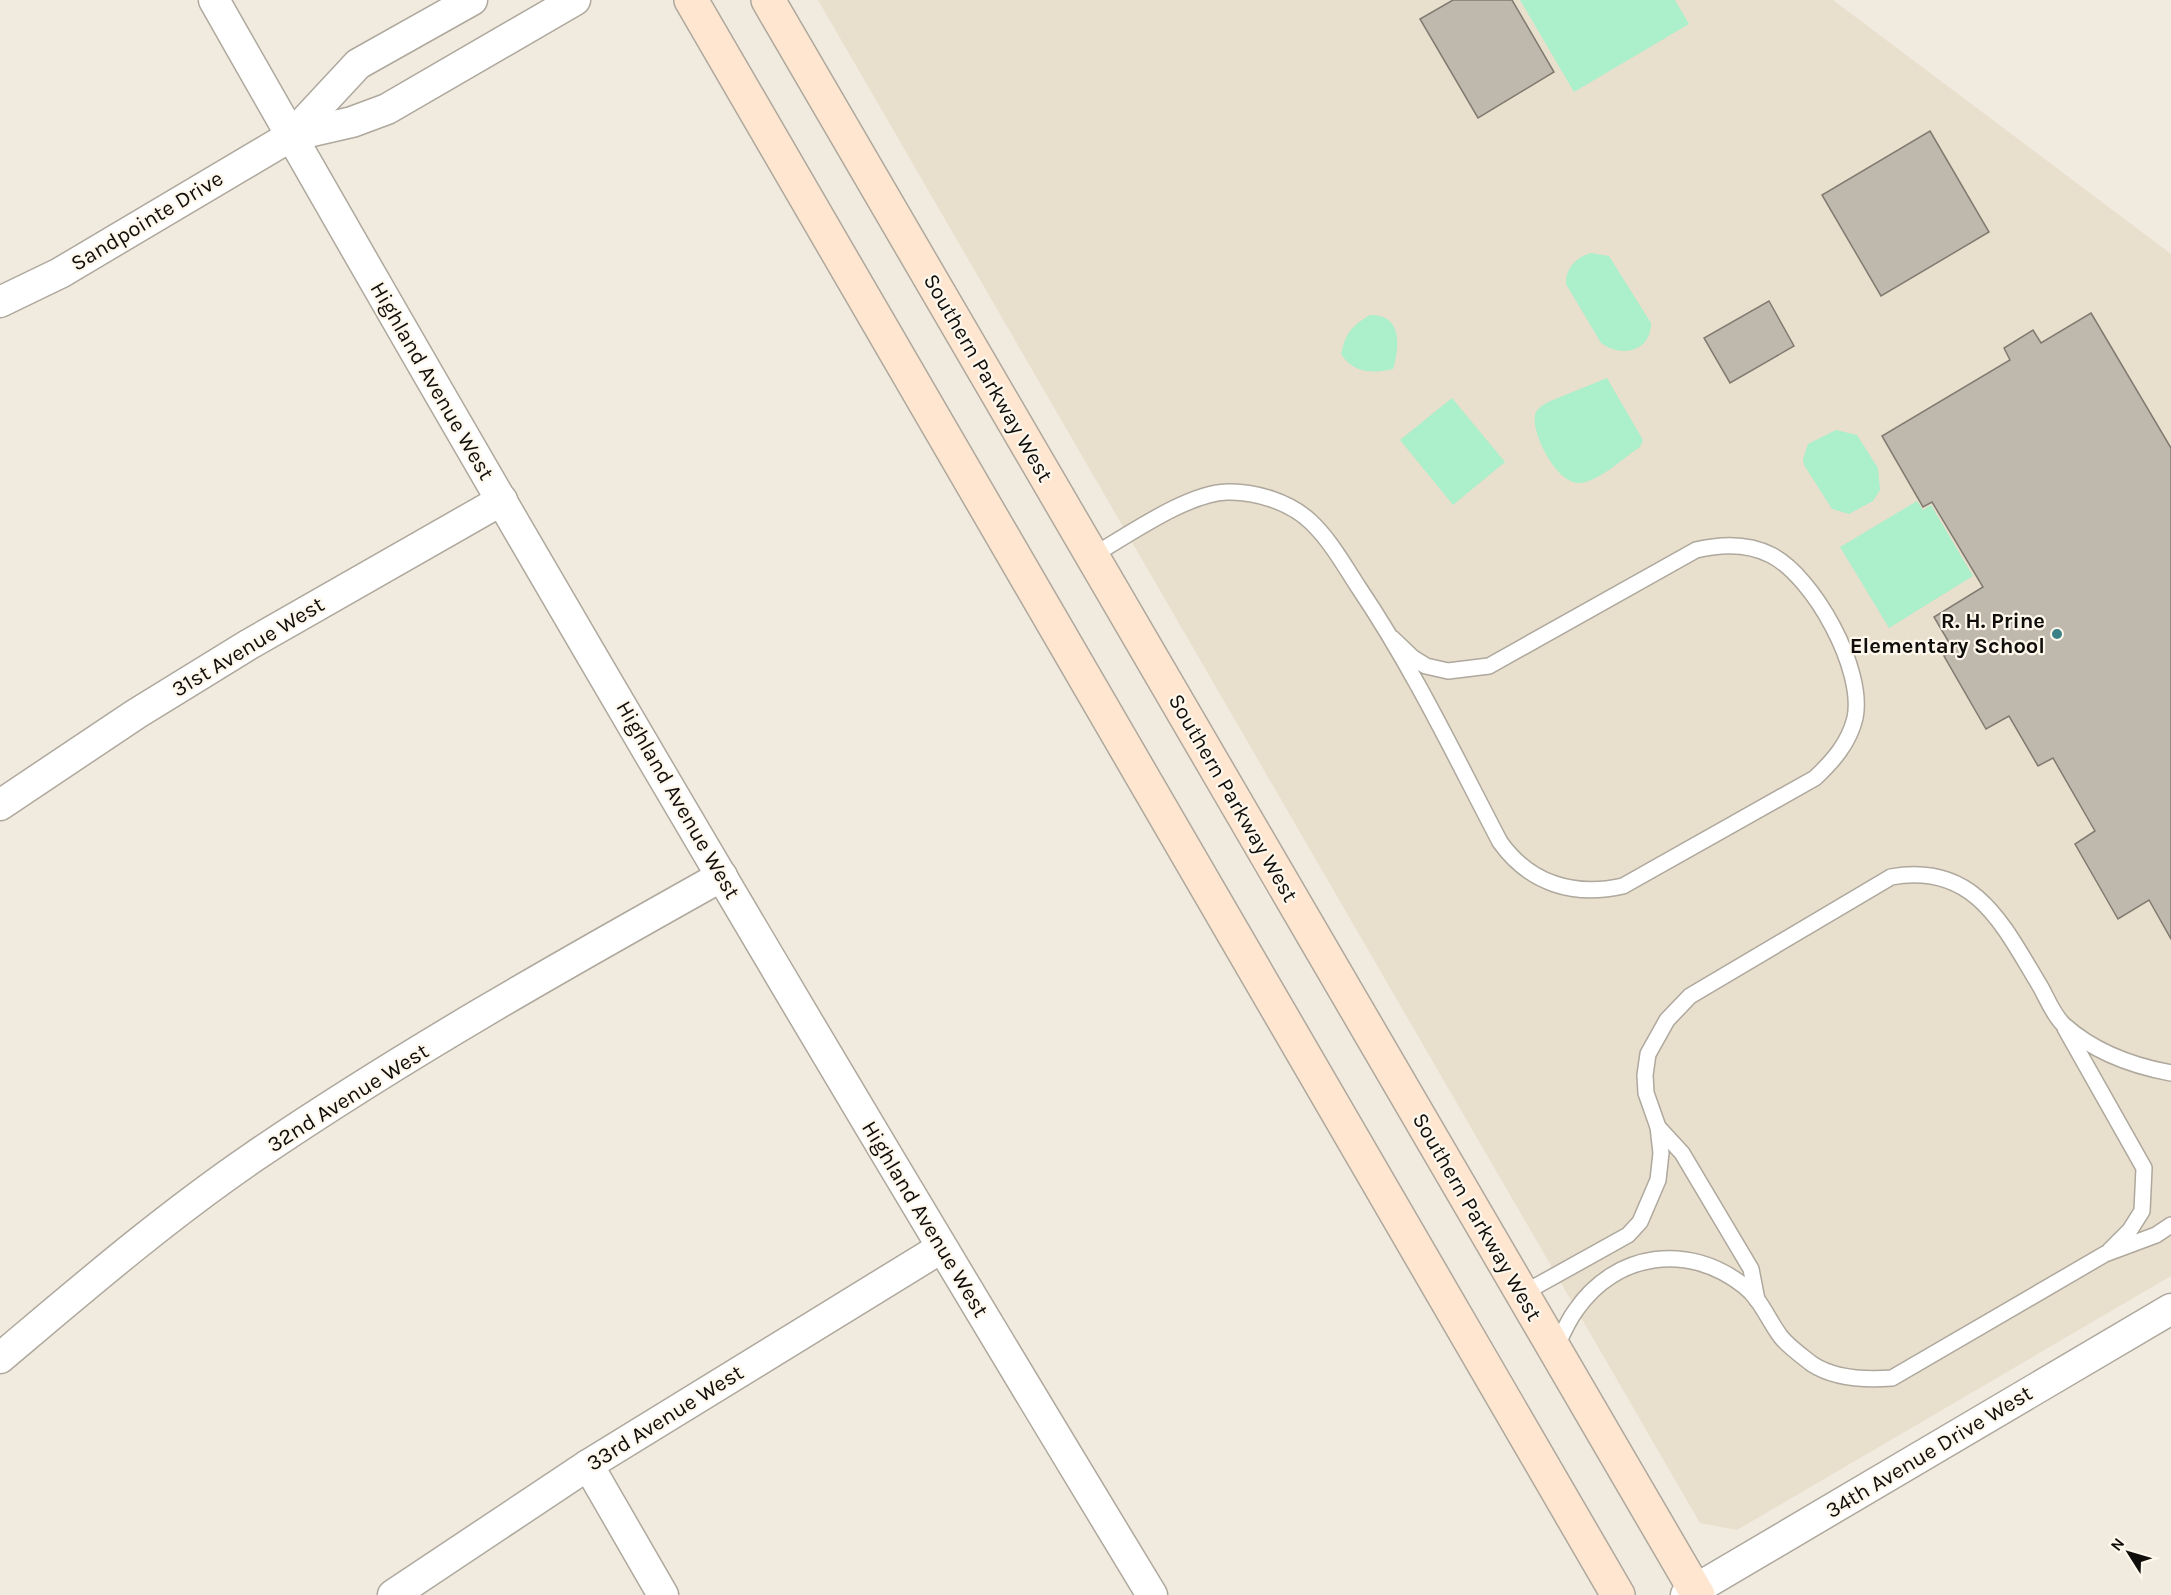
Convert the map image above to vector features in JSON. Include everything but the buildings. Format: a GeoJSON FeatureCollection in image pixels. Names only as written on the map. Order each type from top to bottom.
{"type":"FeatureCollection","features":[{"type":"Feature","properties":{"kind":"street","name":"Highland Avenue West"},"geometry":{"type":"LineString","coordinates":[[214,0],[722,876],[941,1248],[1152,1595]]}},
{"type":"Feature","properties":{"kind":"street","name":"Sandpointe Drive"},"geometry":{"type":"LineString","coordinates":[[0,302],[60,273],[291,136],[358,64],[472,0]]}},
{"type":"Feature","properties":{"kind":"street","name":"Sandpointe Drive"},"geometry":{"type":"LineString","coordinates":[[291,136],[352,122],[387,109],[575,0]]}},
{"type":"Feature","properties":{"kind":"street"},"geometry":{"type":"LineString","coordinates":[[690,0],[1618,1595]]}},
{"type":"Feature","properties":{"kind":"street","name":"Southern Parkway West"},"geometry":{"type":"LineString","coordinates":[[768,0],[1555,1350],[1693,1593]]}},
{"type":"Feature","properties":{"kind":"street","name":"31st Avenue West"},"geometry":{"type":"LineString","coordinates":[[0,805],[136,714],[248,645],[502,500]]}},
{"type":"Feature","properties":{"kind":"street","name":"32nd Avenue West"},"geometry":{"type":"LineString","coordinates":[[0,1358],[140,1240],[252,1159],[382,1075],[583,954],[722,876]]}},
{"type":"Feature","properties":{"kind":"street","name":"33rd Avenue West"},"geometry":{"type":"LineString","coordinates":[[393,1595],[588,1465],[941,1248]]}},
{"type":"Feature","properties":{"kind":"street","name":"34th Avenue Drive West"},"geometry":{"type":"LineString","coordinates":[[1693,1593],[2171,1309]]}},
{"type":"Feature","properties":{"kind":"street"},"geometry":{"type":"LineString","coordinates":[[588,1465],[663,1595]]}},
{"type":"Feature","properties":{"kind":"lane"},"geometry":{"type":"LineString","coordinates":[[1092,556],[1183,505],[1204,496],[1226,492],[1271,499],[1309,520],[1324,536],[1392,638],[1500,842],[1513,859],[1532,874],[1556,885],[1600,891],[1623,886],[1815,778],[1832,762],[1847,740],[1855,717],[1853,671],[1846,653],[1809,590],[1791,570],[1771,555],[1725,543],[1696,550],[1489,666],[1448,671],[1426,666],[1413,658],[1392,638]]}},
{"type":"Feature","properties":{"kind":"lane"},"geometry":{"type":"LineString","coordinates":[[1522,1294],[1628,1235],[1640,1222],[1658,1180],[1661,1153],[1658,1127],[1646,1093],[1648,1054],[1678,1006],[1690,996],[1891,877],[1910,874],[1932,875],[1972,892],[1992,910],[2062,1023],[2144,1168],[2142,1210],[2130,1230],[2105,1254]]}},
{"type":"Feature","properties":{"kind":"lane"},"geometry":{"type":"LineString","coordinates":[[2062,1023],[2091,1044],[2121,1059],[2171,1073]]}},
{"type":"Feature","properties":{"kind":"lane"},"geometry":{"type":"LineString","coordinates":[[1658,1127],[1682,1153],[1750,1269],[1758,1300]]}},
{"type":"Feature","properties":{"kind":"lane"},"geometry":{"type":"LineString","coordinates":[[1555,1350],[1576,1309],[1593,1290],[1613,1274],[1651,1259],[1691,1259],[1706,1264],[1745,1287],[1758,1300],[1782,1338],[1814,1365],[1832,1373],[1850,1377],[1871,1380],[1892,1378],[2105,1254],[2156,1235],[2171,1225]]}},
{"type":"Feature","properties":{"kind":"shaded area"},"geometry":{"type":"Polygon","coordinates":[[[818,0],[1833,0],[2171,254],[2171,1276],[1737,1530],[1700,1523],[818,0]]]}},
{"type":"Feature","properties":{"kind":"green space"},"geometry":{"type":"Polygon","coordinates":[[[1520,0],[1675,0],[1689,24],[1574,92],[1520,0]]]}},
{"type":"Feature","properties":{"kind":"green space"},"geometry":{"type":"Polygon","coordinates":[[[1591,253],[1609,256],[1651,323],[1650,333],[1646,340],[1634,350],[1617,350],[1601,343],[1566,284],[1567,273],[1572,264],[1591,253]]]}},
{"type":"Feature","properties":{"kind":"green space"},"geometry":{"type":"Polygon","coordinates":[[[1370,315],[1388,320],[1396,333],[1397,351],[1393,369],[1371,371],[1357,368],[1341,354],[1350,331],[1370,315]]]}},
{"type":"Feature","properties":{"kind":"green space"},"geometry":{"type":"Polygon","coordinates":[[[1607,378],[1643,440],[1640,447],[1603,474],[1580,483],[1571,481],[1555,467],[1541,445],[1535,415],[1538,409],[1548,402],[1607,378]]]}},
{"type":"Feature","properties":{"kind":"green space"},"geometry":{"type":"Polygon","coordinates":[[[1452,398],[1505,462],[1453,505],[1400,440],[1452,398]]]}},
{"type":"Feature","properties":{"kind":"green space"},"geometry":{"type":"Polygon","coordinates":[[[1836,430],[1857,435],[1878,468],[1880,490],[1873,501],[1849,514],[1832,509],[1804,465],[1803,459],[1808,444],[1836,430]]]}},
{"type":"Feature","properties":{"kind":"green space"},"geometry":{"type":"Polygon","coordinates":[[[1917,501],[1923,510],[1931,505],[1973,576],[1889,628],[1840,547],[1917,501]]]}},
{"type":"Feature","properties":{"kind":"place","name":"R. H. Prine Elementary School"},"geometry":{"type":"Point","coordinates":[2057,634]}}]}
